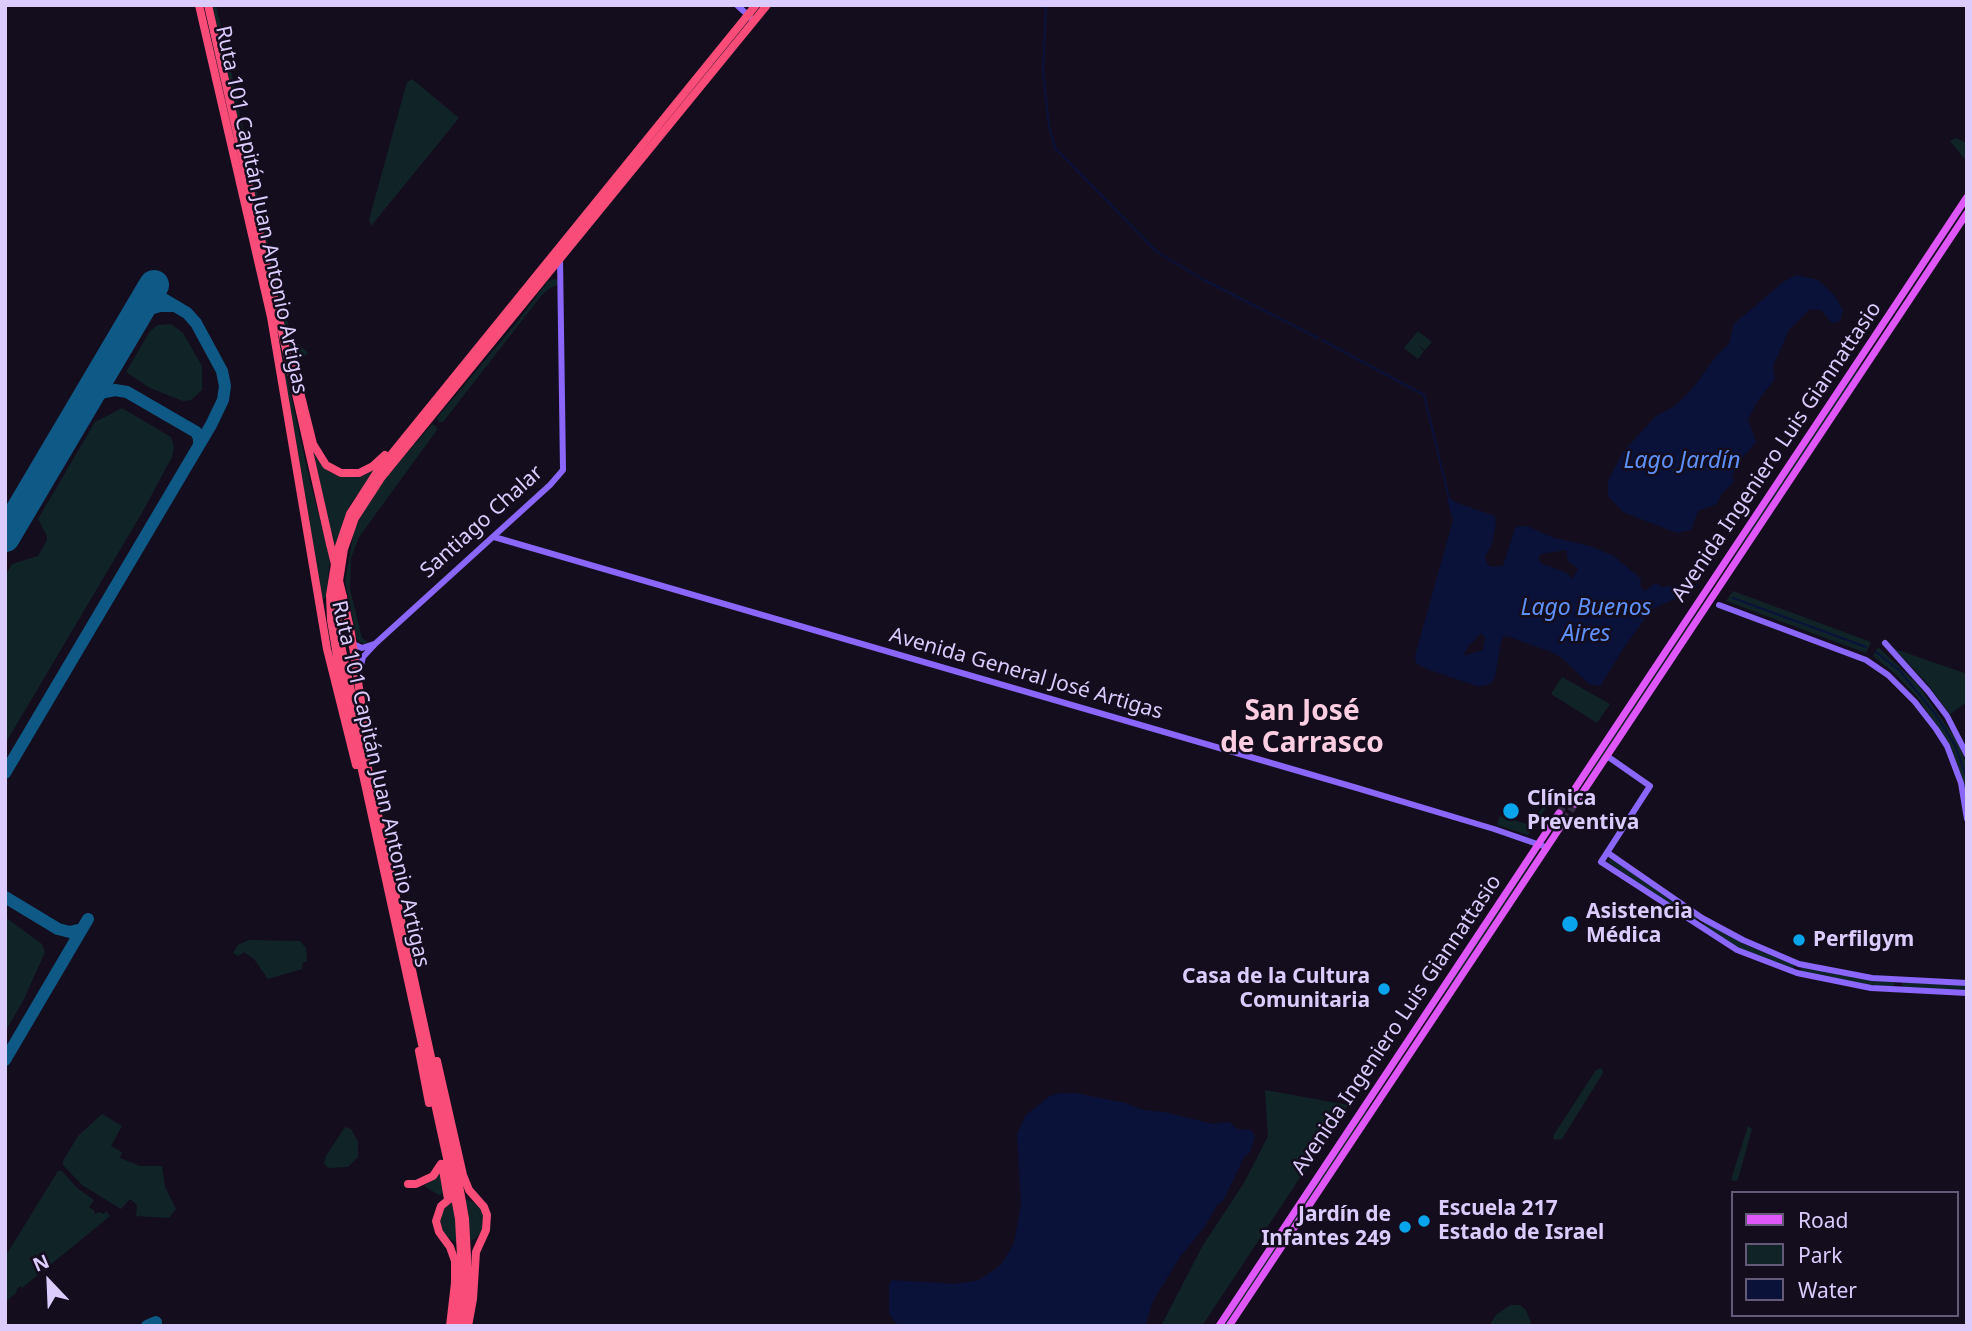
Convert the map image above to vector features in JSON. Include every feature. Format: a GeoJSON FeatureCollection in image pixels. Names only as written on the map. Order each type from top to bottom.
{"type":"FeatureCollection","features":[{"type":"Feature","properties":{"kind":"highway","name":"Ruta 101 Capitán Juan Antonio Artigas"},"geometry":{"type":"LineString","coordinates":[[199,5],[271,317],[332,675],[361,784],[367,794],[420,1018]]}},
{"type":"Feature","properties":{"kind":"highway","name":"Ruta 101 Capitán Juan Antonio Artigas"},"geometry":{"type":"LineString","coordinates":[[208,5],[353,644],[373,773],[371,780],[465,1219],[464,1256],[455,1326]]}},
{"type":"Feature","properties":{"kind":"highway"},"geometry":{"type":"LineString","coordinates":[[371,780],[342,649],[337,610],[341,562],[349,533],[362,506],[381,478],[544,279],[751,18],[756,5]]}},
{"type":"Feature","properties":{"kind":"highway"},"geometry":{"type":"LineString","coordinates":[[367,794],[333,637],[330,595],[340,539],[359,498],[559,248],[751,18],[767,5]]}},
{"type":"Feature","properties":{"kind":"highway"},"geometry":{"type":"LineString","coordinates":[[270,282],[313,444],[323,462],[341,473],[365,471],[402,437],[408,435]]}},
{"type":"Feature","properties":{"kind":"highway"},"geometry":{"type":"LineString","coordinates":[[420,1018],[415,1026],[421,1070],[448,1199]]}},
{"type":"Feature","properties":{"kind":"highway"},"geometry":{"type":"LineString","coordinates":[[420,1018],[436,1056],[463,1175],[487,1215],[486,1230],[475,1252],[473,1298],[468,1326]]}},
{"type":"Feature","properties":{"kind":"highway"},"geometry":{"type":"LineString","coordinates":[[408,1184],[416,1184],[433,1177],[442,1161]]}},
{"type":"Feature","properties":{"kind":"highway"},"geometry":{"type":"LineString","coordinates":[[450,1326],[455,1261],[436,1221],[440,1206],[448,1199],[460,1195],[475,1198]]}},
{"type":"Feature","properties":{"kind":"highway"},"geometry":{"type":"LineString","coordinates":[[446,1241],[464,1246],[481,1237]]}},
{"type":"Feature","properties":{"kind":"highway","name":"Ruta 101 Capitán Juan Antonio Artigas"},"geometry":{"type":"LineString","coordinates":[[461,1326],[467,1288],[464,1256]]}},
{"type":"Feature","properties":{"kind":"main road","name":"Avenida Ingeniero Luis Giannattasio"},"geometry":{"type":"LineString","coordinates":[[1570,796],[1967,197]]}},
{"type":"Feature","properties":{"kind":"main road","name":"Avenida Ingeniero Luis Giannattasio"},"geometry":{"type":"LineString","coordinates":[[1575,804],[1967,214]]}},
{"type":"Feature","properties":{"kind":"main road","name":"Avenida Ingeniero Luis Giannattasio"},"geometry":{"type":"LineString","coordinates":[[1219,1326],[1559,813]]}},
{"type":"Feature","properties":{"kind":"main road","name":"Avenida Ingeniero Luis Giannattasio"},"geometry":{"type":"LineString","coordinates":[[1229,1326],[1565,820]]}},
{"type":"Feature","properties":{"kind":"street"},"geometry":{"type":"LineString","coordinates":[[737,5],[751,18]]}},
{"type":"Feature","properties":{"kind":"street","name":"Santiago Chalar"},"geometry":{"type":"LineString","coordinates":[[358,678],[361,661],[376,643],[558,478],[564,466],[562,280],[559,248]]}},
{"type":"Feature","properties":{"kind":"street"},"geometry":{"type":"LineString","coordinates":[[544,279],[555,276],[562,280]]}},
{"type":"Feature","properties":{"kind":"street","name":"Avenida General José Artigas"},"geometry":{"type":"LineString","coordinates":[[494,537],[1344,784],[1547,847]]}},
{"type":"Feature","properties":{"kind":"street"},"geometry":{"type":"LineString","coordinates":[[1719,605],[1866,660],[1888,675],[1915,702],[1947,746],[1961,783],[1967,819]]}},
{"type":"Feature","properties":{"kind":"street"},"geometry":{"type":"LineString","coordinates":[[353,644],[362,648],[376,643]]}},
{"type":"Feature","properties":{"kind":"street"},"geometry":{"type":"LineString","coordinates":[[1885,643],[1947,716],[1967,755]]}},
{"type":"Feature","properties":{"kind":"street"},"geometry":{"type":"LineString","coordinates":[[1607,756],[1650,786],[1601,862],[1737,950],[1797,974],[1860,987],[1967,993]]}},
{"type":"Feature","properties":{"kind":"street"},"geometry":{"type":"LineString","coordinates":[[1608,853],[1702,918],[1757,947],[1799,964],[1872,978],[1967,983]]}},
{"type":"Feature","properties":{"kind":"green space"},"geometry":{"type":"Polygon","coordinates":[[[212,5],[216,5],[238,102],[234,103],[212,5]]]}},
{"type":"Feature","properties":{"kind":"green space"},"geometry":{"type":"Polygon","coordinates":[[[412,79],[459,118],[371,226],[369,220],[407,82],[412,79]]]}},
{"type":"Feature","properties":{"kind":"green space"},"geometry":{"type":"Polygon","coordinates":[[[239,109],[270,252],[267,253],[235,110],[239,109]]]}},
{"type":"Feature","properties":{"kind":"green space"},"geometry":{"type":"Polygon","coordinates":[[[228,110],[308,473],[330,559],[326,596],[322,602],[228,110]]]}},
{"type":"Feature","properties":{"kind":"green space"},"geometry":{"type":"Polygon","coordinates":[[[1956,138],[1967,143],[1967,162],[1950,141],[1956,138]]]}},
{"type":"Feature","properties":{"kind":"green space"},"geometry":{"type":"Polygon","coordinates":[[[268,260],[272,260],[292,338],[308,353],[295,362],[288,341],[268,260]]]}},
{"type":"Feature","properties":{"kind":"green space"},"geometry":{"type":"Polygon","coordinates":[[[559,280],[558,285],[541,296],[443,422],[439,422],[437,418],[548,281],[559,280]]]}},
{"type":"Feature","properties":{"kind":"green space"},"geometry":{"type":"Polygon","coordinates":[[[171,324],[183,333],[202,366],[202,390],[191,400],[183,401],[150,388],[126,372],[150,331],[158,325],[171,324]]]}},
{"type":"Feature","properties":{"kind":"green space"},"geometry":{"type":"Polygon","coordinates":[[[1418,331],[1432,342],[1425,350],[1418,345],[1424,351],[1418,359],[1404,348],[1418,331]]]}},
{"type":"Feature","properties":{"kind":"green space"},"geometry":{"type":"Polygon","coordinates":[[[1855,370],[1858,372],[1726,570],[1775,490],[1855,370]]]}},
{"type":"Feature","properties":{"kind":"green space"},"geometry":{"type":"Polygon","coordinates":[[[297,382],[313,452],[320,463],[331,473],[345,477],[379,466],[351,503],[334,547],[297,382]]]}},
{"type":"Feature","properties":{"kind":"green space"},"geometry":{"type":"Polygon","coordinates":[[[122,408],[171,437],[174,447],[172,457],[5,744],[5,576],[12,564],[38,556],[47,536],[38,519],[95,422],[122,408]]]}},
{"type":"Feature","properties":{"kind":"green space"},"geometry":{"type":"Polygon","coordinates":[[[432,424],[437,430],[359,537],[351,558],[350,589],[362,638],[369,643],[364,644],[357,640],[345,581],[354,531],[380,485],[432,424]]]}},
{"type":"Feature","properties":{"kind":"green space"},"geometry":{"type":"Polygon","coordinates":[[[1733,591],[1871,642],[1866,653],[1726,601],[1733,591]]]}},
{"type":"Feature","properties":{"kind":"green space"},"geometry":{"type":"Polygon","coordinates":[[[1710,593],[1650,687],[1589,779],[1587,777],[1710,593]]]}},
{"type":"Feature","properties":{"kind":"green space"},"geometry":{"type":"Polygon","coordinates":[[[1878,647],[1917,684],[1958,742],[1967,766],[1967,798],[1951,747],[1918,698],[1873,656],[1878,647]]]}},
{"type":"Feature","properties":{"kind":"green space"},"geometry":{"type":"Polygon","coordinates":[[[1895,649],[1967,674],[1967,702],[1950,714],[1926,682],[1895,649]]]}},
{"type":"Feature","properties":{"kind":"green space"},"geometry":{"type":"Polygon","coordinates":[[[1562,677],[1610,704],[1597,723],[1551,694],[1562,677]]]}},
{"type":"Feature","properties":{"kind":"green space"},"geometry":{"type":"Polygon","coordinates":[[[1547,801],[1549,803],[1528,835],[1497,825],[1500,816],[1530,825],[1547,801]]]}},
{"type":"Feature","properties":{"kind":"green space"},"geometry":{"type":"Polygon","coordinates":[[[1536,851],[1538,852],[1528,868],[1441,997],[1536,851]]]}},
{"type":"Feature","properties":{"kind":"green space"},"geometry":{"type":"Polygon","coordinates":[[[1610,858],[1698,917],[1695,921],[1608,862],[1610,858]]]}},
{"type":"Feature","properties":{"kind":"green space"},"geometry":{"type":"Polygon","coordinates":[[[5,917],[42,944],[45,952],[24,999],[5,1032],[5,917]]]}},
{"type":"Feature","properties":{"kind":"green space"},"geometry":{"type":"Polygon","coordinates":[[[1705,922],[1748,946],[1794,965],[1793,970],[1745,951],[1702,926],[1705,922]]]}},
{"type":"Feature","properties":{"kind":"green space"},"geometry":{"type":"Polygon","coordinates":[[[249,940],[300,941],[306,948],[307,962],[303,962],[302,969],[268,979],[254,959],[244,952],[238,956],[233,953],[238,945],[249,940]]]}},
{"type":"Feature","properties":{"kind":"green space"},"geometry":{"type":"Polygon","coordinates":[[[1802,967],[1892,981],[1895,984],[1892,987],[1871,986],[1800,973],[1802,967]]]}},
{"type":"Feature","properties":{"kind":"green space"},"geometry":{"type":"Polygon","coordinates":[[[1904,982],[1967,985],[1967,990],[1903,987],[1904,982]]]}},
{"type":"Feature","properties":{"kind":"green space"},"geometry":{"type":"Polygon","coordinates":[[[1602,1068],[1603,1073],[1562,1139],[1554,1140],[1553,1136],[1596,1070],[1602,1068]]]}},
{"type":"Feature","properties":{"kind":"green space"},"geometry":{"type":"Polygon","coordinates":[[[1265,1090],[1348,1105],[1202,1326],[1161,1326],[1203,1245],[1244,1183],[1268,1136],[1265,1090]]]}},
{"type":"Feature","properties":{"kind":"green space"},"geometry":{"type":"Polygon","coordinates":[[[1365,1111],[1367,1113],[1226,1326],[1221,1326],[1365,1111]]]}},
{"type":"Feature","properties":{"kind":"green space"},"geometry":{"type":"Polygon","coordinates":[[[102,1114],[122,1126],[111,1146],[122,1152],[120,1158],[140,1166],[162,1166],[165,1187],[176,1209],[169,1218],[136,1216],[137,1205],[130,1199],[121,1209],[82,1185],[63,1165],[78,1136],[102,1114]]]}},
{"type":"Feature","properties":{"kind":"green space"},"geometry":{"type":"Polygon","coordinates":[[[1748,1126],[1752,1129],[1738,1179],[1731,1180],[1748,1126]]]}},
{"type":"Feature","properties":{"kind":"green space"},"geometry":{"type":"Polygon","coordinates":[[[345,1127],[351,1129],[358,1142],[358,1157],[348,1167],[328,1168],[324,1163],[326,1156],[345,1127]]]}},
{"type":"Feature","properties":{"kind":"green space"},"geometry":{"type":"Polygon","coordinates":[[[58,1171],[62,1171],[77,1188],[94,1200],[89,1207],[94,1213],[104,1214],[106,1211],[110,1216],[22,1288],[20,1286],[5,1302],[5,1257],[58,1171]]]}},
{"type":"Feature","properties":{"kind":"green space"},"geometry":{"type":"Polygon","coordinates":[[[442,1172],[444,1194],[439,1195],[424,1186],[442,1172]]]}},
{"type":"Feature","properties":{"kind":"green space"},"geometry":{"type":"Polygon","coordinates":[[[462,1199],[471,1200],[478,1205],[483,1212],[483,1230],[478,1237],[471,1242],[462,1243],[453,1242],[446,1237],[441,1230],[440,1221],[441,1212],[446,1205],[453,1200],[462,1199]]]}},
{"type":"Feature","properties":{"kind":"green space"},"geometry":{"type":"Polygon","coordinates":[[[1510,1305],[1520,1305],[1526,1310],[1532,1326],[1489,1326],[1496,1315],[1510,1305]]]}},
{"type":"Feature","properties":{"kind":"water","name":"Lago Jardín"},"geometry":{"type":"Polygon","coordinates":[[[1796,275],[1818,280],[1834,295],[1843,310],[1840,321],[1832,323],[1821,310],[1810,309],[1789,330],[1773,366],[1775,379],[1756,403],[1748,420],[1756,442],[1740,460],[1732,476],[1734,482],[1722,493],[1717,504],[1698,511],[1691,530],[1677,533],[1623,512],[1608,496],[1608,481],[1623,452],[1656,416],[1675,406],[1692,389],[1718,354],[1729,344],[1734,324],[1783,282],[1796,275]]]}},
{"type":"Feature","properties":{"kind":"water","name":"Lago Buenos Aires"},"geometry":{"type":"Polygon","coordinates":[[[1449,498],[1495,516],[1492,544],[1485,557],[1491,567],[1503,566],[1515,528],[1527,526],[1554,538],[1590,546],[1614,556],[1641,579],[1640,586],[1645,591],[1655,583],[1663,587],[1679,585],[1691,588],[1685,594],[1652,609],[1600,686],[1589,684],[1563,659],[1551,652],[1507,636],[1503,637],[1501,642],[1495,677],[1491,683],[1484,686],[1427,669],[1416,663],[1415,656],[1453,520],[1447,500],[1449,498]],[[1566,550],[1540,554],[1539,560],[1567,573],[1572,579],[1578,569],[1568,561],[1566,550]],[[1481,633],[1463,656],[1483,650],[1485,638],[1481,633]]]}},
{"type":"Feature","properties":{"kind":"water"},"geometry":{"type":"Polygon","coordinates":[[[1075,1093],[1125,1103],[1144,1110],[1213,1124],[1229,1122],[1237,1129],[1251,1130],[1255,1136],[1250,1152],[1244,1157],[1223,1201],[1218,1204],[1203,1229],[1180,1257],[1153,1301],[1147,1326],[898,1326],[889,1314],[889,1284],[892,1280],[954,1284],[979,1280],[1001,1265],[1014,1243],[1021,1204],[1017,1134],[1026,1115],[1050,1096],[1075,1093]]]}},
{"type":"Feature","properties":{"kind":"waterway"},"geometry":{"type":"LineString","coordinates":[[1046,5],[1043,71],[1049,126],[1055,148],[1157,252],[1204,280],[1318,338]]}},
{"type":"Feature","properties":{"kind":"waterway"},"geometry":{"type":"LineString","coordinates":[[1322,340],[1424,395],[1449,498]]}},
{"type":"Feature","properties":{"kind":"waterway"},"geometry":{"type":"LineString","coordinates":[[1691,588],[1697,585]]}},
{"type":"Feature","properties":{"kind":"waterway"},"geometry":{"type":"LineString","coordinates":[[1733,598],[1866,647]]}},
{"type":"Feature","properties":{"kind":"waterway"},"geometry":{"type":"LineString","coordinates":[[1876,652],[1900,671],[1936,715],[1955,745],[1967,779]]}},
{"type":"Feature","properties":{"kind":"taxiway"},"geometry":{"type":"LineString","coordinates":[[5,773],[211,425],[223,400],[225,386],[222,371],[196,323],[187,313],[150,291]]}},
{"type":"Feature","properties":{"kind":"taxiway"},"geometry":{"type":"LineString","coordinates":[[128,328],[146,310],[172,306]]}},
{"type":"Feature","properties":{"kind":"taxiway"},"geometry":{"type":"LineString","coordinates":[[81,408],[100,393],[115,390],[127,392],[196,432],[199,445]]}},
{"type":"Feature","properties":{"kind":"taxiway"},"geometry":{"type":"LineString","coordinates":[[5,897],[58,929],[70,932],[82,929]]}},
{"type":"Feature","properties":{"kind":"taxiway"},"geometry":{"type":"LineString","coordinates":[[5,1060],[88,919]]}},
{"type":"Feature","properties":{"kind":"taxiway"},"geometry":{"type":"LineString","coordinates":[[147,1326],[156,1322]]}},
{"type":"Feature","properties":{"kind":"runway"},"geometry":{"type":"LineString","coordinates":[[5,537],[154,285]]}},
{"type":"Feature","properties":{"kind":"tunnel"},"geometry":{"type":"LineString","coordinates":[[1559,813],[1570,796]]}},
{"type":"Feature","properties":{"kind":"tunnel"},"geometry":{"type":"LineString","coordinates":[[1565,820],[1575,804]]}},
{"type":"Feature","properties":{"kind":"place","name":"Clínica Preventiva"},"geometry":{"type":"Point","coordinates":[1511,811]}},
{"type":"Feature","properties":{"kind":"place","name":"Asistencia Médica"},"geometry":{"type":"Point","coordinates":[1570,924]}},
{"type":"Feature","properties":{"kind":"place","name":"Perfilgym"},"geometry":{"type":"Point","coordinates":[1799,940]}},
{"type":"Feature","properties":{"kind":"place","name":"Casa de la Cultura Comunitaria"},"geometry":{"type":"Point","coordinates":[1384,989]}},
{"type":"Feature","properties":{"kind":"place","name":"Escuela 217 Estado de Israel"},"geometry":{"type":"Point","coordinates":[1424,1221]}},
{"type":"Feature","properties":{"kind":"place","name":"Jardín de Infantes 249"},"geometry":{"type":"Point","coordinates":[1405,1227]}},
{"type":"Feature","properties":{"kind":"district","name":"San José de Carrasco"},"geometry":{"type":"Point","coordinates":[1302,728]}}]}
